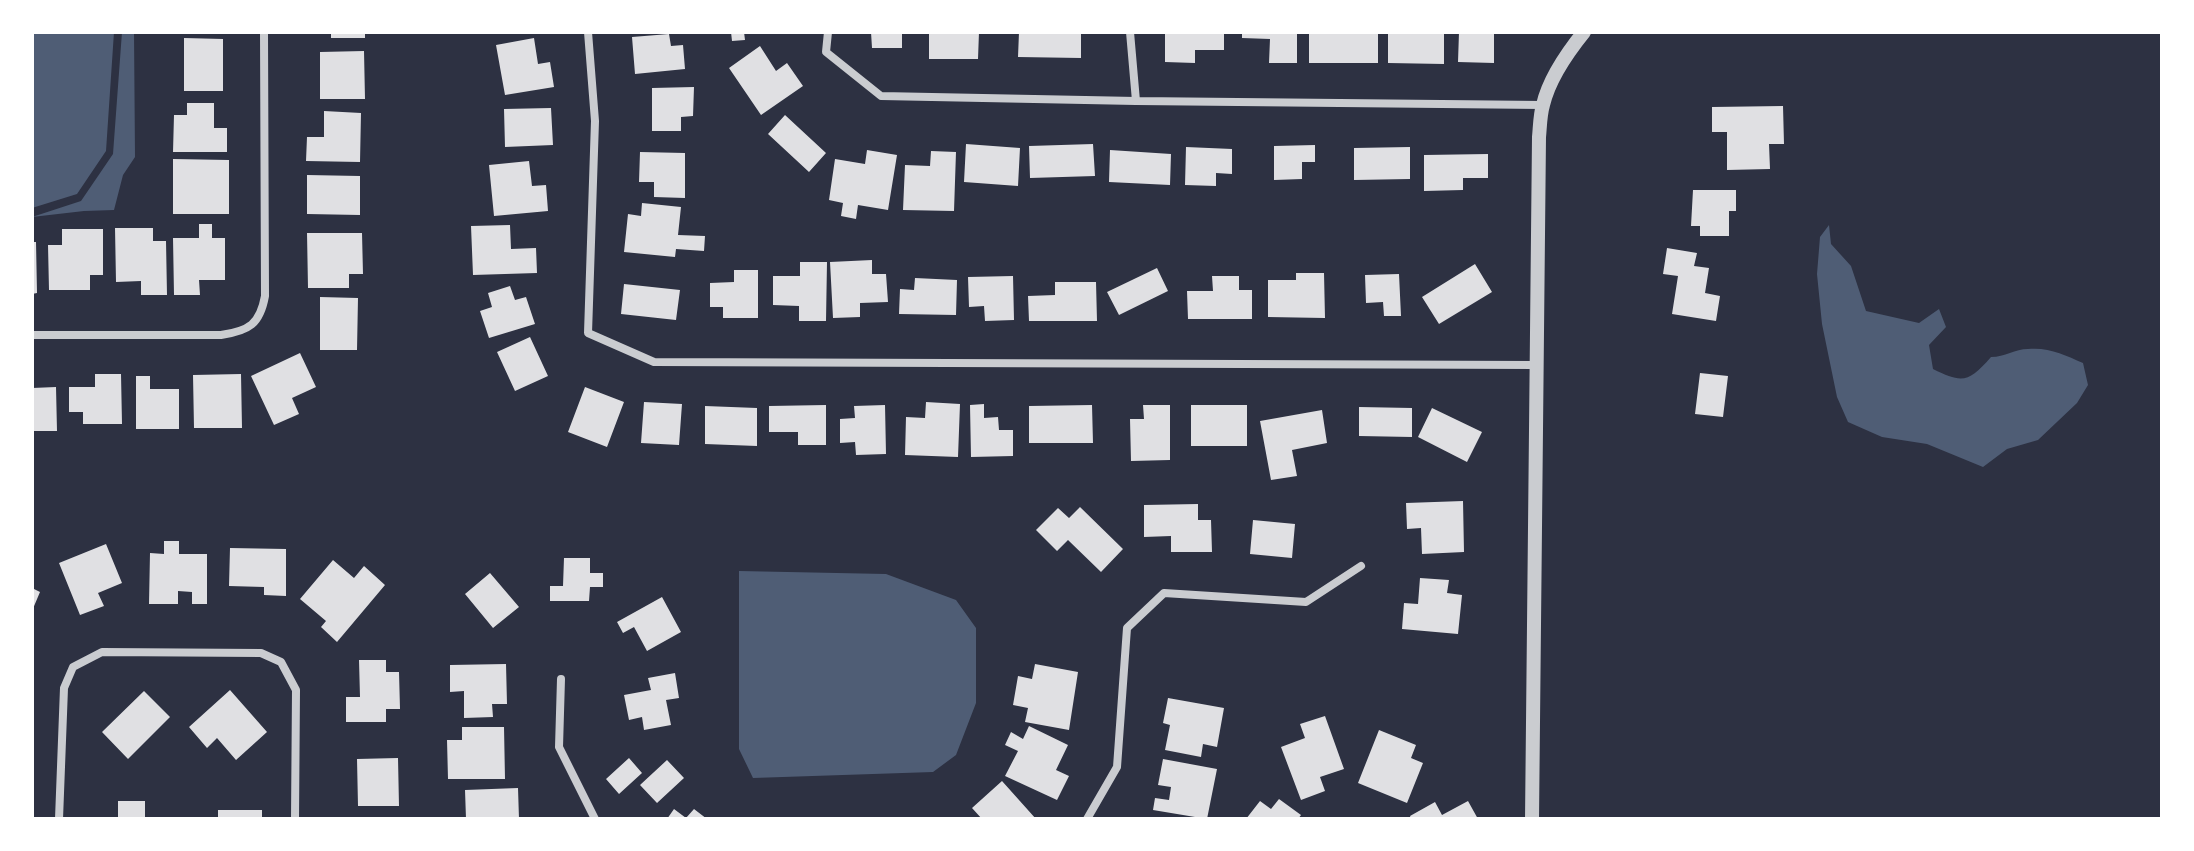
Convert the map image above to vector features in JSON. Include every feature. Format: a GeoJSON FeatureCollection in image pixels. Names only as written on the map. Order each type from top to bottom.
{"type":"FeatureCollection","features":[{"type":"Feature","properties":{"kind":"street"},"geometry":{"type":"LineString","coordinates":[[32,335],[221,335],[248,328],[257,320],[265,296],[264,32]]}},
{"type":"Feature","properties":{"kind":"street"},"geometry":{"type":"LineString","coordinates":[[588,32],[595,121],[588,333],[654,362],[1536,365]]}},
{"type":"Feature","properties":{"kind":"street"},"geometry":{"type":"LineString","coordinates":[[828,32],[826,52],[881,96],[1543,105]]}},
{"type":"Feature","properties":{"kind":"street"},"geometry":{"type":"LineString","coordinates":[[1130,32],[1136,101]]}},
{"type":"Feature","properties":{"kind":"street"},"geometry":{"type":"LineString","coordinates":[[1532,819],[1539,137],[1543,105],[1551,84],[1584,32]]}},
{"type":"Feature","properties":{"kind":"street"},"geometry":{"type":"LineString","coordinates":[[1087,819],[1117,767],[1127,628],[1164,593],[1306,602],[1361,566]]}},
{"type":"Feature","properties":{"kind":"street"},"geometry":{"type":"LineString","coordinates":[[59,819],[64,688],[73,667],[102,652],[261,653],[281,662],[296,690],[295,819]]}},
{"type":"Feature","properties":{"kind":"street"},"geometry":{"type":"LineString","coordinates":[[561,679],[559,747],[595,819]]}},
{"type":"Feature","properties":{"kind":"water"},"geometry":{"type":"Polygon","coordinates":[[[32,32],[114,32],[106,151],[77,194],[32,208],[32,32]]]}},
{"type":"Feature","properties":{"kind":"water"},"geometry":{"type":"Polygon","coordinates":[[[122,32],[134,32],[135,157],[123,175],[114,210],[32,217],[81,201],[113,154],[122,32]]]}},
{"type":"Feature","properties":{"kind":"water"},"geometry":{"type":"Polygon","coordinates":[[[1829,225],[1831,244],[1851,266],[1866,311],[1919,323],[1939,309],[1946,327],[1929,345],[1933,369],[1952,377],[1965,378],[1977,372],[1991,357],[2023,349],[2050,350],[2083,363],[2088,385],[2077,403],[2038,440],[2007,449],[1983,467],[1927,444],[1882,437],[1848,422],[1837,397],[1822,324],[1817,274],[1820,237],[1829,225]]]}},
{"type":"Feature","properties":{"kind":"water"},"geometry":{"type":"Polygon","coordinates":[[[739,571],[886,574],[956,600],[976,628],[976,703],[956,755],[933,772],[753,778],[739,749],[739,571]]]}},
{"type":"Feature","properties":{"kind":"building"},"geometry":{"type":"Polygon","coordinates":[[[331,32],[365,32],[365,38],[331,38],[331,32]]]}},
{"type":"Feature","properties":{"kind":"building"},"geometry":{"type":"Polygon","coordinates":[[[731,32],[744,32],[745,40],[732,41],[731,32]]]}},
{"type":"Feature","properties":{"kind":"building"},"geometry":{"type":"Polygon","coordinates":[[[871,32],[902,32],[902,48],[872,48],[871,32]]]}},
{"type":"Feature","properties":{"kind":"building"},"geometry":{"type":"Polygon","coordinates":[[[929,32],[979,32],[978,59],[929,59],[929,32]]]}},
{"type":"Feature","properties":{"kind":"building"},"geometry":{"type":"Polygon","coordinates":[[[1019,32],[1081,32],[1081,58],[1018,57],[1019,32]]]}},
{"type":"Feature","properties":{"kind":"building"},"geometry":{"type":"Polygon","coordinates":[[[1165,32],[1224,32],[1224,50],[1195,50],[1195,63],[1165,62],[1165,32]]]}},
{"type":"Feature","properties":{"kind":"building"},"geometry":{"type":"Polygon","coordinates":[[[1242,32],[1297,32],[1297,63],[1269,63],[1270,39],[1242,38],[1242,32]]]}},
{"type":"Feature","properties":{"kind":"building"},"geometry":{"type":"Polygon","coordinates":[[[1309,32],[1378,32],[1378,63],[1309,63],[1309,32]]]}},
{"type":"Feature","properties":{"kind":"building"},"geometry":{"type":"Polygon","coordinates":[[[1388,32],[1444,32],[1444,64],[1388,63],[1388,32]]]}},
{"type":"Feature","properties":{"kind":"building"},"geometry":{"type":"Polygon","coordinates":[[[1459,32],[1494,32],[1494,63],[1458,62],[1459,32]]]}},
{"type":"Feature","properties":{"kind":"building"},"geometry":{"type":"Polygon","coordinates":[[[669,34],[671,46],[683,45],[685,69],[635,74],[632,37],[669,34]]]}},
{"type":"Feature","properties":{"kind":"building"},"geometry":{"type":"Polygon","coordinates":[[[184,38],[223,39],[223,91],[184,91],[184,38]]]}},
{"type":"Feature","properties":{"kind":"building"},"geometry":{"type":"Polygon","coordinates":[[[534,38],[538,64],[550,62],[554,87],[505,95],[496,45],[534,38]]]}},
{"type":"Feature","properties":{"kind":"building"},"geometry":{"type":"Polygon","coordinates":[[[760,46],[776,71],[787,63],[803,86],[761,115],[729,68],[760,46]]]}},
{"type":"Feature","properties":{"kind":"building"},"geometry":{"type":"Polygon","coordinates":[[[364,51],[365,99],[320,99],[320,52],[364,51]]]}},
{"type":"Feature","properties":{"kind":"building"},"geometry":{"type":"Polygon","coordinates":[[[694,87],[693,116],[681,117],[681,131],[652,131],[652,88],[694,87]]]}},
{"type":"Feature","properties":{"kind":"building"},"geometry":{"type":"Polygon","coordinates":[[[187,103],[214,103],[214,128],[227,128],[227,152],[173,152],[174,115],[187,115],[187,103]]]}},
{"type":"Feature","properties":{"kind":"building"},"geometry":{"type":"Polygon","coordinates":[[[1783,106],[1784,144],[1769,144],[1770,169],[1727,170],[1727,132],[1712,132],[1712,107],[1783,106]]]}},
{"type":"Feature","properties":{"kind":"building"},"geometry":{"type":"Polygon","coordinates":[[[551,108],[553,145],[505,147],[504,109],[551,108]]]}},
{"type":"Feature","properties":{"kind":"building"},"geometry":{"type":"Polygon","coordinates":[[[324,111],[361,113],[360,162],[306,161],[307,137],[324,137],[324,111]]]}},
{"type":"Feature","properties":{"kind":"building"},"geometry":{"type":"Polygon","coordinates":[[[785,115],[826,153],[809,172],[768,134],[785,115]]]}},
{"type":"Feature","properties":{"kind":"building"},"geometry":{"type":"Polygon","coordinates":[[[966,144],[1020,148],[1018,186],[964,182],[966,144]]]}},
{"type":"Feature","properties":{"kind":"building"},"geometry":{"type":"Polygon","coordinates":[[[1093,144],[1095,176],[1030,178],[1029,146],[1093,144]]]}},
{"type":"Feature","properties":{"kind":"building"},"geometry":{"type":"Polygon","coordinates":[[[1315,145],[1315,162],[1302,162],[1302,179],[1274,180],[1274,146],[1315,145]]]}},
{"type":"Feature","properties":{"kind":"building"},"geometry":{"type":"Polygon","coordinates":[[[1186,147],[1232,149],[1232,174],[1216,173],[1216,186],[1185,185],[1186,147]]]}},
{"type":"Feature","properties":{"kind":"building"},"geometry":{"type":"Polygon","coordinates":[[[1410,147],[1410,179],[1354,180],[1354,148],[1410,147]]]}},
{"type":"Feature","properties":{"kind":"building"},"geometry":{"type":"Polygon","coordinates":[[[867,150],[897,155],[888,210],[858,205],[856,219],[841,216],[843,203],[829,200],[835,159],[865,164],[867,150]]]}},
{"type":"Feature","properties":{"kind":"building"},"geometry":{"type":"Polygon","coordinates":[[[1110,150],[1171,154],[1170,185],[1109,182],[1110,150]]]}},
{"type":"Feature","properties":{"kind":"building"},"geometry":{"type":"Polygon","coordinates":[[[931,151],[956,152],[954,211],[903,210],[905,165],[930,166],[931,151]]]}},
{"type":"Feature","properties":{"kind":"building"},"geometry":{"type":"Polygon","coordinates":[[[640,152],[685,153],[685,198],[654,197],[654,182],[639,182],[640,152]]]}},
{"type":"Feature","properties":{"kind":"building"},"geometry":{"type":"Polygon","coordinates":[[[1488,154],[1488,178],[1463,178],[1463,190],[1424,191],[1424,155],[1488,154]]]}},
{"type":"Feature","properties":{"kind":"building"},"geometry":{"type":"Polygon","coordinates":[[[173,159],[229,160],[229,214],[173,214],[173,159]]]}},
{"type":"Feature","properties":{"kind":"building"},"geometry":{"type":"Polygon","coordinates":[[[529,161],[532,186],[546,185],[548,211],[494,216],[489,165],[529,161]]]}},
{"type":"Feature","properties":{"kind":"building"},"geometry":{"type":"Polygon","coordinates":[[[307,175],[360,176],[360,215],[307,214],[307,175]]]}},
{"type":"Feature","properties":{"kind":"building"},"geometry":{"type":"Polygon","coordinates":[[[1693,190],[1736,190],[1736,211],[1729,211],[1729,236],[1700,236],[1700,226],[1691,226],[1693,190]]]}},
{"type":"Feature","properties":{"kind":"building"},"geometry":{"type":"Polygon","coordinates":[[[642,203],[681,207],[678,235],[705,236],[704,251],[676,249],[675,257],[624,252],[628,214],[641,216],[642,203]]]}},
{"type":"Feature","properties":{"kind":"building"},"geometry":{"type":"Polygon","coordinates":[[[199,224],[212,224],[212,238],[225,238],[225,280],[199,280],[200,295],[174,295],[173,238],[199,238],[199,224]]]}},
{"type":"Feature","properties":{"kind":"building"},"geometry":{"type":"Polygon","coordinates":[[[510,225],[511,249],[536,248],[537,273],[473,275],[471,226],[510,225]]]}},
{"type":"Feature","properties":{"kind":"building"},"geometry":{"type":"Polygon","coordinates":[[[115,228],[153,228],[153,241],[166,241],[167,295],[141,295],[141,281],[116,282],[115,228]]]}},
{"type":"Feature","properties":{"kind":"building"},"geometry":{"type":"Polygon","coordinates":[[[62,229],[103,229],[103,275],[90,275],[90,290],[49,290],[48,245],[62,245],[62,229]]]}},
{"type":"Feature","properties":{"kind":"building"},"geometry":{"type":"Polygon","coordinates":[[[307,233],[362,233],[363,274],[349,274],[349,288],[308,288],[307,233]]]}},
{"type":"Feature","properties":{"kind":"building"},"geometry":{"type":"Polygon","coordinates":[[[32,242],[36,242],[37,293],[32,294],[32,242]]]}},
{"type":"Feature","properties":{"kind":"building"},"geometry":{"type":"Polygon","coordinates":[[[1667,248],[1697,253],[1694,266],[1709,268],[1705,293],[1720,296],[1716,321],[1672,314],[1678,276],[1663,274],[1667,248]]]}},
{"type":"Feature","properties":{"kind":"building"},"geometry":{"type":"Polygon","coordinates":[[[872,260],[872,274],[886,274],[888,302],[860,303],[860,317],[833,318],[830,262],[872,260]]]}},
{"type":"Feature","properties":{"kind":"building"},"geometry":{"type":"Polygon","coordinates":[[[800,262],[827,262],[826,321],[799,321],[799,306],[773,305],[773,276],[800,276],[800,262]]]}},
{"type":"Feature","properties":{"kind":"building"},"geometry":{"type":"Polygon","coordinates":[[[1475,264],[1492,292],[1439,324],[1422,297],[1475,264]]]}},
{"type":"Feature","properties":{"kind":"building"},"geometry":{"type":"Polygon","coordinates":[[[1157,268],[1168,291],[1119,315],[1107,292],[1157,268]]]}},
{"type":"Feature","properties":{"kind":"building"},"geometry":{"type":"Polygon","coordinates":[[[734,270],[758,270],[758,318],[723,318],[723,307],[710,307],[710,283],[734,282],[734,270]]]}},
{"type":"Feature","properties":{"kind":"building"},"geometry":{"type":"Polygon","coordinates":[[[1296,273],[1324,273],[1325,318],[1268,317],[1268,280],[1296,280],[1296,273]]]}},
{"type":"Feature","properties":{"kind":"building"},"geometry":{"type":"Polygon","coordinates":[[[1399,274],[1401,316],[1384,316],[1383,302],[1366,303],[1365,275],[1399,274]]]}},
{"type":"Feature","properties":{"kind":"building"},"geometry":{"type":"Polygon","coordinates":[[[1013,276],[1014,320],[985,321],[984,306],[969,307],[968,277],[1013,276]]]}},
{"type":"Feature","properties":{"kind":"building"},"geometry":{"type":"Polygon","coordinates":[[[1212,276],[1239,276],[1239,290],[1252,290],[1252,319],[1188,319],[1187,291],[1213,291],[1212,276]]]}},
{"type":"Feature","properties":{"kind":"building"},"geometry":{"type":"Polygon","coordinates":[[[915,278],[957,280],[956,315],[899,314],[900,289],[914,290],[915,278]]]}},
{"type":"Feature","properties":{"kind":"building"},"geometry":{"type":"Polygon","coordinates":[[[1055,282],[1096,282],[1097,321],[1029,321],[1028,296],[1055,295],[1055,282]]]}},
{"type":"Feature","properties":{"kind":"building"},"geometry":{"type":"Polygon","coordinates":[[[624,284],[680,290],[676,320],[621,314],[624,284]]]}},
{"type":"Feature","properties":{"kind":"building"},"geometry":{"type":"Polygon","coordinates":[[[510,286],[515,300],[526,297],[535,324],[489,338],[480,311],[492,307],[488,293],[510,286]]]}},
{"type":"Feature","properties":{"kind":"building"},"geometry":{"type":"Polygon","coordinates":[[[320,297],[358,298],[357,350],[320,350],[320,297]]]}},
{"type":"Feature","properties":{"kind":"building"},"geometry":{"type":"Polygon","coordinates":[[[530,337],[548,376],[515,391],[497,352],[530,337]]]}},
{"type":"Feature","properties":{"kind":"building"},"geometry":{"type":"Polygon","coordinates":[[[300,353],[316,387],[292,398],[299,414],[274,425],[251,376],[300,353]]]}},
{"type":"Feature","properties":{"kind":"building"},"geometry":{"type":"Polygon","coordinates":[[[1700,373],[1728,376],[1723,417],[1695,414],[1700,373]]]}},
{"type":"Feature","properties":{"kind":"building"},"geometry":{"type":"Polygon","coordinates":[[[95,374],[121,374],[122,424],[83,424],[83,412],[69,412],[69,387],[95,387],[95,374]]]}},
{"type":"Feature","properties":{"kind":"building"},"geometry":{"type":"Polygon","coordinates":[[[241,374],[242,428],[194,428],[193,375],[241,374]]]}},
{"type":"Feature","properties":{"kind":"building"},"geometry":{"type":"Polygon","coordinates":[[[136,376],[150,376],[150,389],[179,389],[179,429],[136,429],[136,376]]]}},
{"type":"Feature","properties":{"kind":"building"},"geometry":{"type":"Polygon","coordinates":[[[56,387],[57,431],[32,431],[32,388],[56,387]]]}},
{"type":"Feature","properties":{"kind":"building"},"geometry":{"type":"Polygon","coordinates":[[[585,387],[624,402],[607,447],[568,432],[585,387]]]}},
{"type":"Feature","properties":{"kind":"building"},"geometry":{"type":"Polygon","coordinates":[[[644,402],[682,404],[679,445],[641,443],[644,402]]]}},
{"type":"Feature","properties":{"kind":"building"},"geometry":{"type":"Polygon","coordinates":[[[926,402],[960,404],[958,457],[905,455],[906,417],[925,418],[926,402]]]}},
{"type":"Feature","properties":{"kind":"building"},"geometry":{"type":"Polygon","coordinates":[[[984,404],[984,418],[998,417],[999,430],[1013,430],[1013,456],[971,457],[970,405],[984,404]]]}},
{"type":"Feature","properties":{"kind":"building"},"geometry":{"type":"Polygon","coordinates":[[[826,405],[826,445],[798,445],[798,432],[769,432],[769,406],[826,405]]]}},
{"type":"Feature","properties":{"kind":"building"},"geometry":{"type":"Polygon","coordinates":[[[885,405],[886,454],[856,455],[855,442],[840,443],[840,419],[855,418],[854,406],[885,405]]]}},
{"type":"Feature","properties":{"kind":"building"},"geometry":{"type":"Polygon","coordinates":[[[1092,405],[1093,443],[1029,443],[1029,406],[1092,405]]]}},
{"type":"Feature","properties":{"kind":"building"},"geometry":{"type":"Polygon","coordinates":[[[1143,405],[1170,405],[1170,460],[1131,461],[1130,419],[1144,419],[1143,405]]]}},
{"type":"Feature","properties":{"kind":"building"},"geometry":{"type":"Polygon","coordinates":[[[1191,405],[1247,405],[1247,446],[1191,446],[1191,405]]]}},
{"type":"Feature","properties":{"kind":"building"},"geometry":{"type":"Polygon","coordinates":[[[705,406],[757,408],[757,446],[705,444],[705,406]]]}},
{"type":"Feature","properties":{"kind":"building"},"geometry":{"type":"Polygon","coordinates":[[[1359,407],[1412,408],[1412,437],[1359,436],[1359,407]]]}},
{"type":"Feature","properties":{"kind":"building"},"geometry":{"type":"Polygon","coordinates":[[[1432,408],[1482,432],[1467,462],[1418,437],[1432,408]]]}},
{"type":"Feature","properties":{"kind":"building"},"geometry":{"type":"Polygon","coordinates":[[[1322,410],[1327,443],[1292,450],[1297,476],[1271,480],[1260,421],[1322,410]]]}},
{"type":"Feature","properties":{"kind":"building"},"geometry":{"type":"Polygon","coordinates":[[[1463,501],[1464,552],[1422,554],[1421,528],[1407,529],[1406,503],[1463,501]]]}},
{"type":"Feature","properties":{"kind":"building"},"geometry":{"type":"Polygon","coordinates":[[[1198,504],[1198,520],[1211,520],[1212,552],[1171,552],[1171,536],[1144,537],[1144,505],[1198,504]]]}},
{"type":"Feature","properties":{"kind":"building"},"geometry":{"type":"Polygon","coordinates":[[[1080,507],[1123,549],[1101,572],[1068,540],[1057,551],[1036,530],[1058,508],[1069,518],[1080,507]]]}},
{"type":"Feature","properties":{"kind":"building"},"geometry":{"type":"Polygon","coordinates":[[[1253,520],[1295,524],[1292,558],[1250,554],[1253,520]]]}},
{"type":"Feature","properties":{"kind":"building"},"geometry":{"type":"Polygon","coordinates":[[[164,541],[179,541],[179,554],[207,554],[207,604],[192,604],[192,592],[178,591],[178,604],[149,604],[150,553],[164,554],[164,541]]]}},
{"type":"Feature","properties":{"kind":"building"},"geometry":{"type":"Polygon","coordinates":[[[106,544],[122,583],[98,593],[104,606],[80,615],[59,563],[106,544]]]}},
{"type":"Feature","properties":{"kind":"building"},"geometry":{"type":"Polygon","coordinates":[[[230,548],[286,549],[286,596],[264,595],[264,587],[229,586],[230,548]]]}},
{"type":"Feature","properties":{"kind":"building"},"geometry":{"type":"Polygon","coordinates":[[[564,558],[590,558],[590,573],[603,573],[603,587],[590,587],[589,601],[550,601],[550,586],[563,586],[564,558]]]}},
{"type":"Feature","properties":{"kind":"building"},"geometry":{"type":"Polygon","coordinates":[[[333,560],[354,578],[364,566],[385,585],[337,642],[321,627],[326,621],[300,599],[333,560]]]}},
{"type":"Feature","properties":{"kind":"building"},"geometry":{"type":"Polygon","coordinates":[[[490,573],[519,607],[493,628],[465,594],[490,573]]]}},
{"type":"Feature","properties":{"kind":"building"},"geometry":{"type":"Polygon","coordinates":[[[1420,578],[1449,580],[1447,593],[1462,595],[1458,634],[1402,629],[1404,603],[1418,604],[1420,578]]]}},
{"type":"Feature","properties":{"kind":"building"},"geometry":{"type":"Polygon","coordinates":[[[32,588],[40,592],[32,611],[32,588]]]}},
{"type":"Feature","properties":{"kind":"building"},"geometry":{"type":"Polygon","coordinates":[[[662,597],[681,632],[647,651],[634,627],[623,633],[617,622],[662,597]]]}},
{"type":"Feature","properties":{"kind":"building"},"geometry":{"type":"Polygon","coordinates":[[[359,660],[386,660],[386,672],[399,672],[400,709],[386,709],[386,722],[346,722],[346,697],[360,697],[359,660]]]}},
{"type":"Feature","properties":{"kind":"building"},"geometry":{"type":"Polygon","coordinates":[[[506,664],[507,704],[492,704],[493,717],[464,718],[464,691],[450,692],[450,665],[506,664]]]}},
{"type":"Feature","properties":{"kind":"building"},"geometry":{"type":"Polygon","coordinates":[[[1035,664],[1078,672],[1069,730],[1025,722],[1028,708],[1013,705],[1018,676],[1032,679],[1035,664]]]}},
{"type":"Feature","properties":{"kind":"building"},"geometry":{"type":"Polygon","coordinates":[[[675,673],[679,698],[666,700],[671,725],[644,730],[642,717],[629,720],[624,695],[651,690],[648,678],[675,673]]]}},
{"type":"Feature","properties":{"kind":"building"},"geometry":{"type":"Polygon","coordinates":[[[230,690],[267,732],[236,760],[217,738],[207,748],[189,727],[230,690]]]}},
{"type":"Feature","properties":{"kind":"building"},"geometry":{"type":"Polygon","coordinates":[[[144,691],[170,717],[128,759],[102,732],[144,691]]]}},
{"type":"Feature","properties":{"kind":"building"},"geometry":{"type":"Polygon","coordinates":[[[1168,698],[1224,708],[1217,747],[1203,744],[1201,757],[1165,750],[1170,725],[1163,723],[1168,698]]]}},
{"type":"Feature","properties":{"kind":"building"},"geometry":{"type":"Polygon","coordinates":[[[1325,716],[1344,769],[1320,777],[1325,791],[1301,800],[1281,747],[1305,738],[1300,724],[1325,716]]]}},
{"type":"Feature","properties":{"kind":"building"},"geometry":{"type":"Polygon","coordinates":[[[1029,726],[1068,745],[1056,770],[1069,776],[1057,800],[1005,776],[1018,751],[1005,745],[1011,732],[1023,739],[1029,726]]]}},
{"type":"Feature","properties":{"kind":"building"},"geometry":{"type":"Polygon","coordinates":[[[462,727],[504,727],[505,779],[448,779],[447,740],[462,740],[462,727]]]}},
{"type":"Feature","properties":{"kind":"building"},"geometry":{"type":"Polygon","coordinates":[[[1379,730],[1416,745],[1411,758],[1423,763],[1407,803],[1358,783],[1379,730]]]}},
{"type":"Feature","properties":{"kind":"building"},"geometry":{"type":"Polygon","coordinates":[[[398,758],[399,806],[358,806],[357,759],[398,758]]]}},
{"type":"Feature","properties":{"kind":"building"},"geometry":{"type":"Polygon","coordinates":[[[629,758],[642,773],[619,794],[606,779],[629,758]]]}},
{"type":"Feature","properties":{"kind":"building"},"geometry":{"type":"Polygon","coordinates":[[[1163,759],[1217,769],[1207,819],[1153,810],[1155,798],[1169,800],[1171,787],[1158,785],[1163,759]]]}},
{"type":"Feature","properties":{"kind":"building"},"geometry":{"type":"Polygon","coordinates":[[[667,760],[684,778],[657,803],[640,785],[667,760]]]}},
{"type":"Feature","properties":{"kind":"building"},"geometry":{"type":"Polygon","coordinates":[[[1002,781],[1036,819],[982,819],[972,808],[1002,781]]]}},
{"type":"Feature","properties":{"kind":"building"},"geometry":{"type":"Polygon","coordinates":[[[518,788],[519,819],[466,819],[465,790],[518,788]]]}},
{"type":"Feature","properties":{"kind":"building"},"geometry":{"type":"Polygon","coordinates":[[[1279,799],[1301,815],[1298,819],[1246,819],[1260,801],[1271,809],[1279,799]]]}},
{"type":"Feature","properties":{"kind":"building"},"geometry":{"type":"Polygon","coordinates":[[[118,801],[145,801],[145,819],[118,819],[118,801]]]}},
{"type":"Feature","properties":{"kind":"building"},"geometry":{"type":"Polygon","coordinates":[[[1468,801],[1478,819],[1411,819],[1410,816],[1435,802],[1442,815],[1468,801]]]}},
{"type":"Feature","properties":{"kind":"building"},"geometry":{"type":"Polygon","coordinates":[[[674,809],[686,818],[694,809],[707,819],[667,819],[674,809]]]}},
{"type":"Feature","properties":{"kind":"building"},"geometry":{"type":"Polygon","coordinates":[[[218,810],[262,810],[262,819],[218,819],[218,810]]]}}]}
